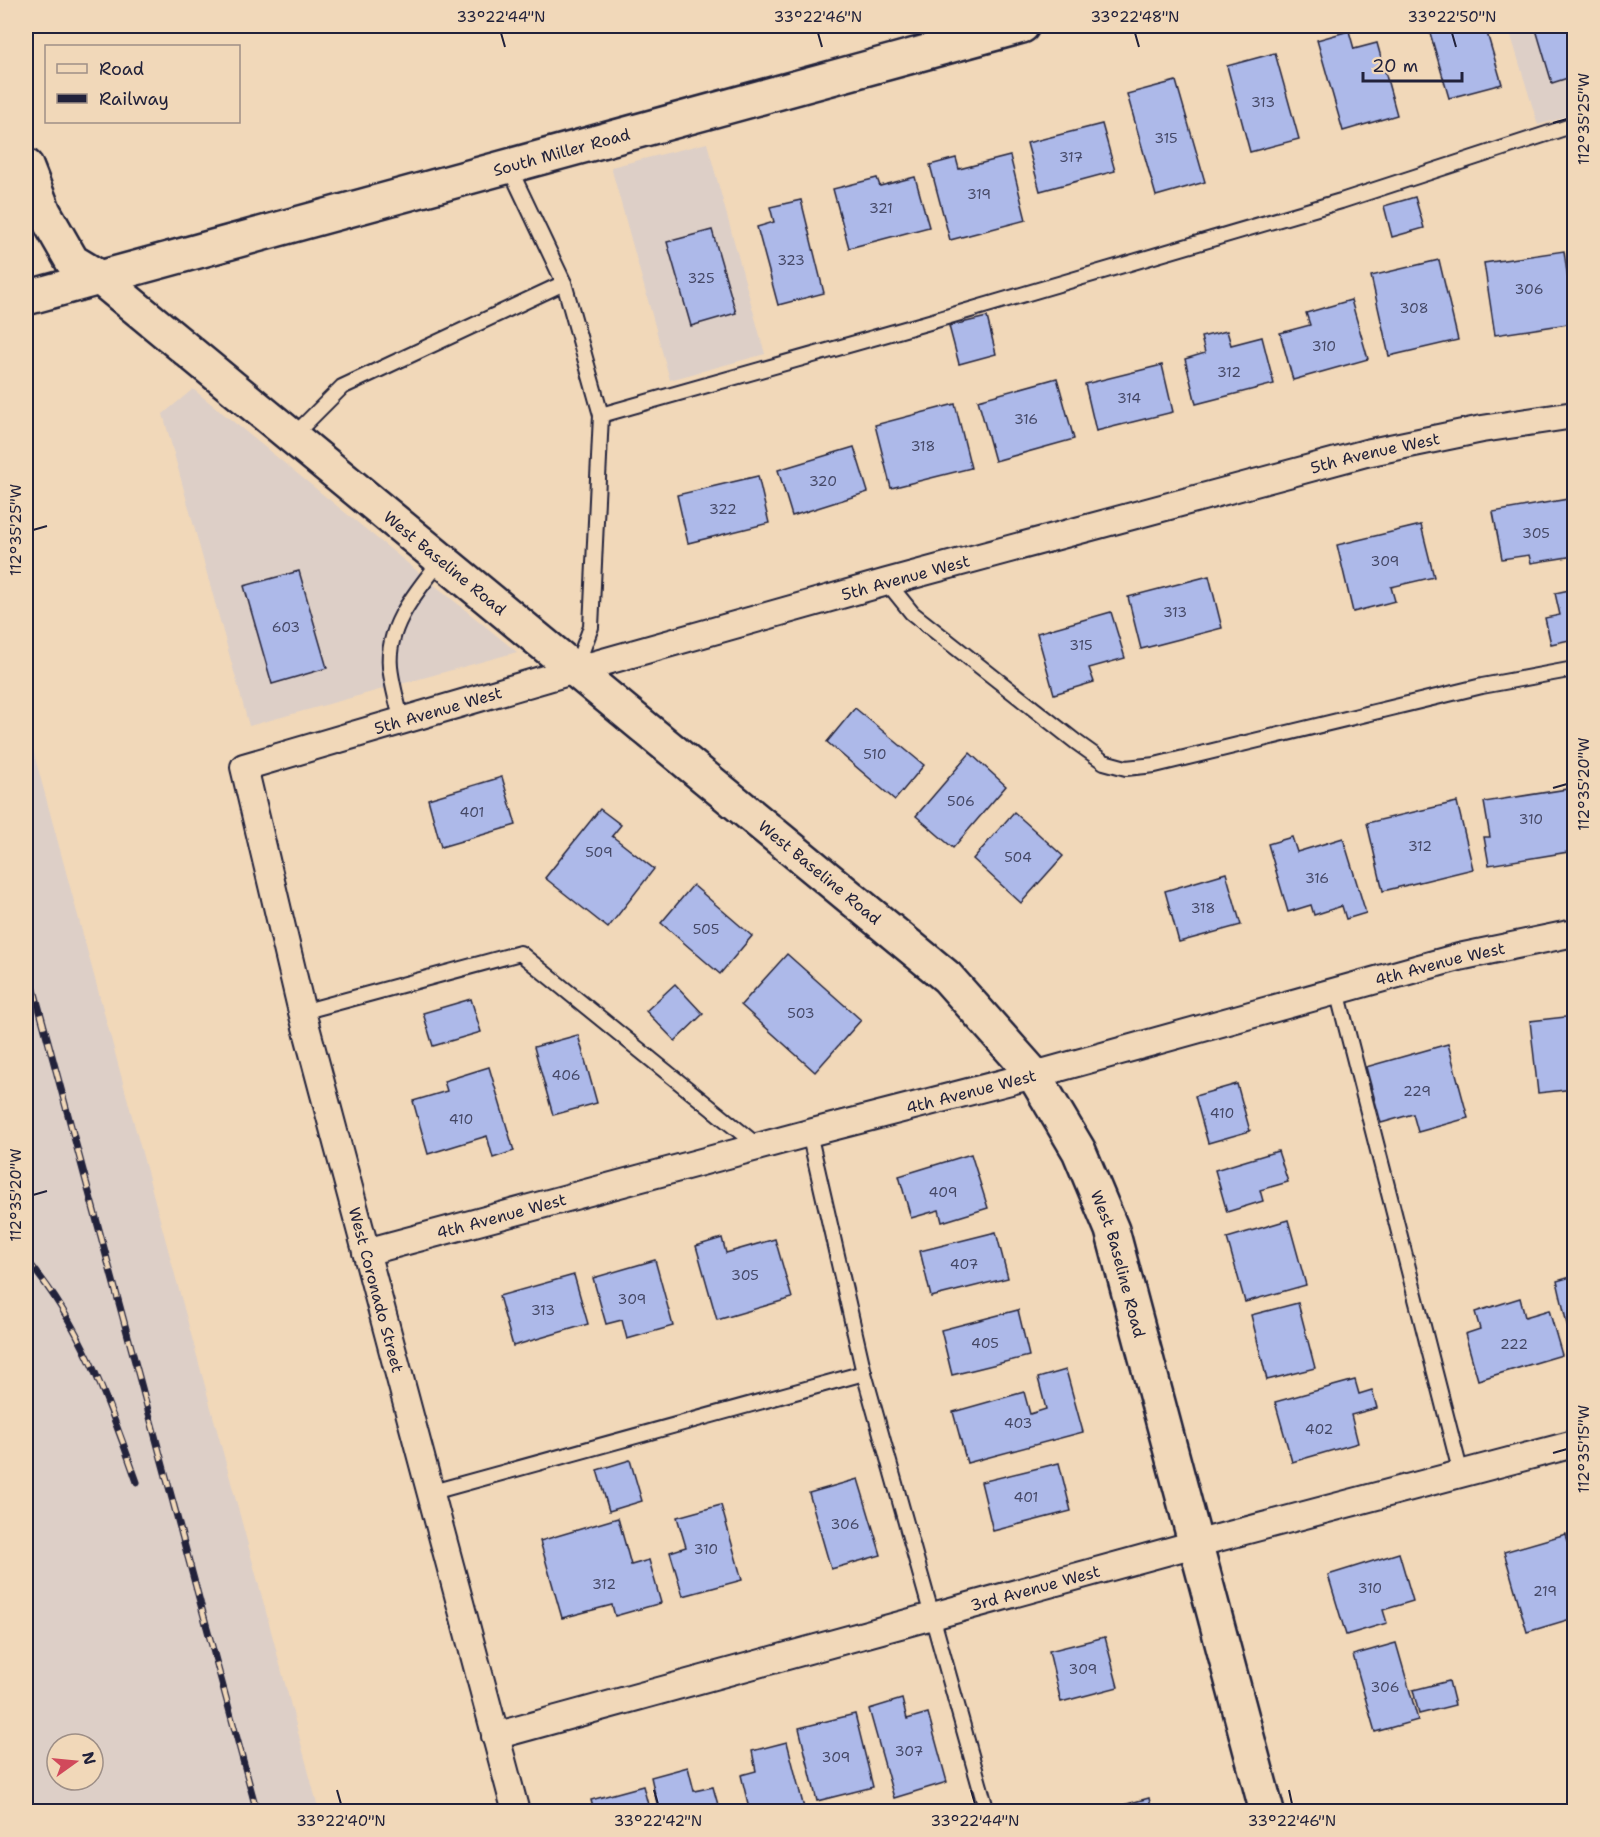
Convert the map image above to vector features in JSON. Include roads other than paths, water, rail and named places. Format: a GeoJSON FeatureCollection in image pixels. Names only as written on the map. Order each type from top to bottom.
{"type":"FeatureCollection","features":[{"type":"Feature","properties":{"kind":"main road","name":"South Miller Road"},"geometry":{"type":"LineString","coordinates":[[26,298],[1022,26]]}},
{"type":"Feature","properties":{"kind":"main road","name":"West Baseline Road"},"geometry":{"type":"LineString","coordinates":[[26,166],[44,212],[72,261],[100,278],[947,977],[1034,1076],[1079,1151],[1112,1230],[1267,1812]]}},
{"type":"Feature","properties":{"kind":"street","name":"5th Avenue West"},"geometry":{"type":"LineString","coordinates":[[244,767],[887,582],[1366,453],[1482,429],[1575,415]]}},
{"type":"Feature","properties":{"kind":"street","name":"West Coronado Street"},"geometry":{"type":"LineString","coordinates":[[244,767],[303,1012],[516,1812]]}},
{"type":"Feature","properties":{"kind":"street","name":"4th Avenue West"},"geometry":{"type":"LineString","coordinates":[[366,1252],[809,1133],[1034,1076],[1459,957],[1575,933]]}},
{"type":"Feature","properties":{"kind":"street","name":"3rd Avenue West"},"geometry":{"type":"LineString","coordinates":[[495,1736],[1195,1544],[1575,1444]]}},
{"type":"Feature","properties":{"kind":"lane"},"geometry":{"type":"LineString","coordinates":[[601,415],[926,323],[1341,201],[1575,125]]}},
{"type":"Feature","properties":{"kind":"lane"},"geometry":{"type":"LineString","coordinates":[[509,167],[564,283],[601,415],[591,627],[575,670]]}},
{"type":"Feature","properties":{"kind":"lane"},"geometry":{"type":"LineString","coordinates":[[292,437],[342,387],[564,283]]}},
{"type":"Feature","properties":{"kind":"lane"},"geometry":{"type":"LineString","coordinates":[[402,721],[390,664],[393,636],[408,603],[441,560]]}},
{"type":"Feature","properties":{"kind":"lane"},"geometry":{"type":"LineString","coordinates":[[887,582],[912,613],[1076,742],[1104,762],[1126,768],[1155,765],[1482,686],[1575,669]]}},
{"type":"Feature","properties":{"kind":"lane"},"geometry":{"type":"LineString","coordinates":[[303,1012],[520,953],[759,1147]]}},
{"type":"Feature","properties":{"kind":"lane"},"geometry":{"type":"LineString","coordinates":[[1337,991],[1461,1474]]}},
{"type":"Feature","properties":{"kind":"lane"},"geometry":{"type":"LineString","coordinates":[[809,1133],[864,1373],[987,1812]]}},
{"type":"Feature","properties":{"kind":"lane"},"geometry":{"type":"LineString","coordinates":[[429,1492],[864,1373]]}},
{"type":"Feature","properties":{"kind":"railway"},"geometry":{"type":"LineString","coordinates":[[26,960],[257,1812]]}},
{"type":"Feature","properties":{"kind":"railway"},"geometry":{"type":"LineString","coordinates":[[26,1259],[63,1310],[92,1365],[137,1482]]}}]}
